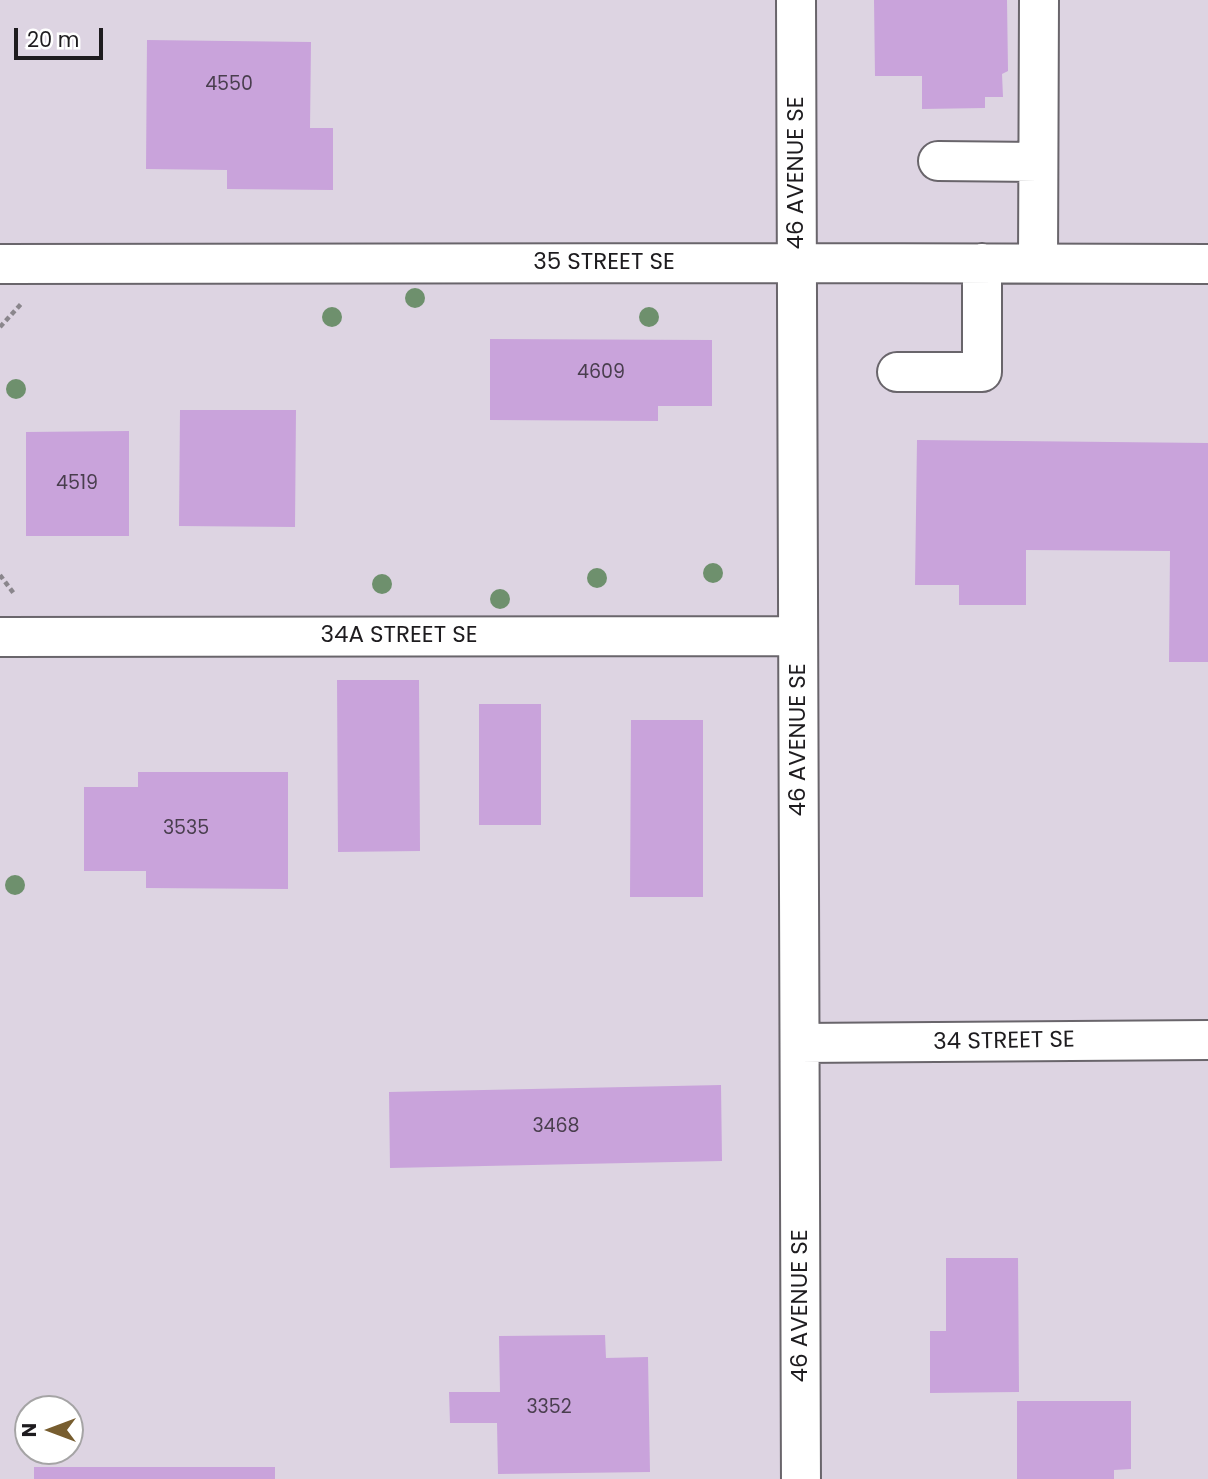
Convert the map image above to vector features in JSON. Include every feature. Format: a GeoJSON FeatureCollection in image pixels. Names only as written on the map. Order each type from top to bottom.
{"type":"FeatureCollection","features":[{"type":"Feature","properties":{"kind":"street","name":"46 AVENUE SE"},"geometry":{"type":"LineString","coordinates":[[796,0],[802,1479]]}},
{"type":"Feature","properties":{"kind":"street"},"geometry":{"type":"LineString","coordinates":[[1038,263],[1039,0]]}},
{"type":"Feature","properties":{"kind":"street"},"geometry":{"type":"LineString","coordinates":[[938,161],[1038,162]]}},
{"type":"Feature","properties":{"kind":"street"},"geometry":{"type":"LineString","coordinates":[[897,372],[982,372],[982,263]]}},
{"type":"Feature","properties":{"kind":"street","name":"35 STREET SE"},"geometry":{"type":"LineString","coordinates":[[0,264],[1208,264]]}},
{"type":"Feature","properties":{"kind":"street","name":"34A STREET SE"},"geometry":{"type":"LineString","coordinates":[[0,637],[798,636]]}},
{"type":"Feature","properties":{"kind":"street","name":"34 STREET SE"},"geometry":{"type":"LineString","coordinates":[[800,1044],[1208,1040]]}},
{"type":"Feature","properties":{"kind":"path"},"geometry":{"type":"LineString","coordinates":[[0,327],[21,304]]}},
{"type":"Feature","properties":{"kind":"path"},"geometry":{"type":"LineString","coordinates":[[0,575],[15,596]]}},
{"type":"Feature","properties":{"kind":"shaded area"},"geometry":{"type":"Polygon","coordinates":[[[0,0],[1208,0],[1208,1479],[0,1479],[0,0]]]}},
{"type":"Feature","properties":{"kind":"building"},"geometry":{"type":"Polygon","coordinates":[[[874,0],[1007,0],[1008,71],[1002,74],[1003,97],[985,97],[985,108],[922,109],[922,76],[875,76],[874,0]]]}},
{"type":"Feature","properties":{"kind":"building"},"geometry":{"type":"Polygon","coordinates":[[[147,40],[311,42],[310,128],[333,128],[333,190],[227,189],[227,170],[146,169],[147,40]]]}},
{"type":"Feature","properties":{"kind":"building"},"geometry":{"type":"Polygon","coordinates":[[[490,339],[712,340],[712,406],[658,406],[658,421],[490,420],[490,339]]]}},
{"type":"Feature","properties":{"kind":"building"},"geometry":{"type":"Polygon","coordinates":[[[180,410],[296,410],[295,527],[179,526],[180,410]]]}},
{"type":"Feature","properties":{"kind":"building"},"geometry":{"type":"Polygon","coordinates":[[[129,431],[129,536],[26,536],[26,432],[129,431]]]}},
{"type":"Feature","properties":{"kind":"building"},"geometry":{"type":"Polygon","coordinates":[[[917,440],[1208,443],[1208,662],[1169,662],[1170,551],[1026,550],[1026,605],[959,605],[959,585],[915,585],[917,440]]]}},
{"type":"Feature","properties":{"kind":"building"},"geometry":{"type":"Polygon","coordinates":[[[337,680],[419,680],[420,851],[338,852],[337,680]]]}},
{"type":"Feature","properties":{"kind":"building"},"geometry":{"type":"Polygon","coordinates":[[[479,704],[541,704],[541,825],[479,825],[479,704]]]}},
{"type":"Feature","properties":{"kind":"building"},"geometry":{"type":"Polygon","coordinates":[[[631,720],[703,720],[703,897],[630,897],[631,720]]]}},
{"type":"Feature","properties":{"kind":"building"},"geometry":{"type":"Polygon","coordinates":[[[138,772],[288,772],[288,889],[146,888],[146,871],[84,871],[84,787],[138,787],[138,772]]]}},
{"type":"Feature","properties":{"kind":"building"},"geometry":{"type":"Polygon","coordinates":[[[721,1085],[722,1161],[390,1168],[389,1092],[721,1085]]]}},
{"type":"Feature","properties":{"kind":"building"},"geometry":{"type":"Polygon","coordinates":[[[946,1258],[1018,1258],[1019,1392],[930,1393],[930,1331],[946,1331],[946,1258]]]}},
{"type":"Feature","properties":{"kind":"building"},"geometry":{"type":"Polygon","coordinates":[[[605,1335],[606,1358],[648,1357],[650,1472],[498,1474],[497,1423],[450,1423],[449,1392],[500,1392],[499,1336],[605,1335]]]}},
{"type":"Feature","properties":{"kind":"building"},"geometry":{"type":"Polygon","coordinates":[[[1017,1401],[1131,1401],[1131,1469],[1114,1470],[1114,1479],[1017,1479],[1017,1401]]]}},
{"type":"Feature","properties":{"kind":"building"},"geometry":{"type":"Polygon","coordinates":[[[34,1467],[275,1467],[275,1479],[34,1479],[34,1467]]]}}]}
